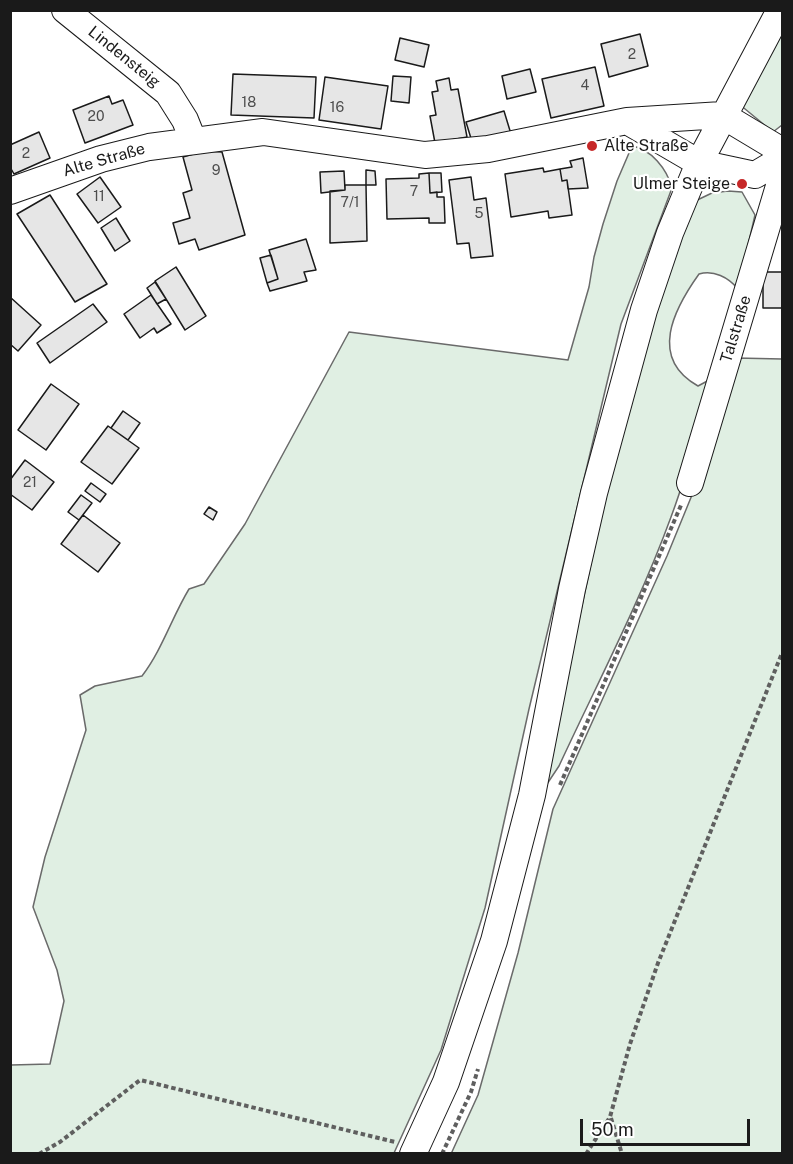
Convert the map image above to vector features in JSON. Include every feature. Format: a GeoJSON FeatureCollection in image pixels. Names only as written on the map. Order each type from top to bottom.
{"type":"FeatureCollection","features":[{"type":"Feature","properties":{"kind":"street","name":"Lindensteig"},"geometry":{"type":"LineString","coordinates":[[65,10],[168,93],[185,120],[193,140]]}},
{"type":"Feature","properties":{"kind":"street"},"geometry":{"type":"LineString","coordinates":[[415,1150],[446,1082],[494,941],[532,795],[572,589],[611,429],[644,310],[670,233],[699,163],[722,115],[780,10]]}},
{"type":"Feature","properties":{"kind":"street","name":"Alte Straße"},"geometry":{"type":"LineString","coordinates":[[10,191],[101,159],[193,140],[263,132],[424,155],[488,149],[627,121],[722,115]]}},
{"type":"Feature","properties":{"kind":"street"},"geometry":{"type":"LineString","coordinates":[[722,115],[783,151]]}},
{"type":"Feature","properties":{"kind":"street"},"geometry":{"type":"LineString","coordinates":[[627,121],[699,163],[754,175],[783,159]]}},
{"type":"Feature","properties":{"kind":"street","name":"Talstraße"},"geometry":{"type":"LineString","coordinates":[[690,483],[783,176]]}},
{"type":"Feature","properties":{"kind":"path"},"geometry":{"type":"LineString","coordinates":[[558,789],[670,536],[690,483]]}},
{"type":"Feature","properties":{"kind":"path"},"geometry":{"type":"LineString","coordinates":[[586,1154],[610,1117],[630,1044],[658,963],[783,652]]}},
{"type":"Feature","properties":{"kind":"path"},"geometry":{"type":"LineString","coordinates":[[442,1154],[471,1092],[481,1060]]}},
{"type":"Feature","properties":{"kind":"path"},"geometry":{"type":"LineString","coordinates":[[39,1154],[60,1142],[140,1080],[415,1150]]}},
{"type":"Feature","properties":{"kind":"path"},"geometry":{"type":"LineString","coordinates":[[610,1117],[622,1154]]}},
{"type":"Feature","properties":{"kind":"green space"},"geometry":{"type":"Polygon","coordinates":[[[782,24],[782,125],[773,132],[739,104],[782,24]]]}},
{"type":"Feature","properties":{"kind":"green space"},"geometry":{"type":"Polygon","coordinates":[[[632,146],[646,151],[657,161],[672,188],[621,324],[529,709],[485,908],[441,1050],[394,1153],[11,1153],[11,1065],[50,1064],[64,1001],[57,970],[33,907],[45,857],[86,730],[80,695],[95,686],[142,676],[189,589],[204,584],[245,524],[349,332],[568,360],[589,287],[603,224],[617,181],[632,146]]]}},
{"type":"Feature","properties":{"kind":"green space"},"geometry":{"type":"Polygon","coordinates":[[[742,192],[755,215],[738,289],[730,281],[720,276],[710,273],[699,274],[681,302],[670,333],[670,347],[674,362],[683,375],[698,386],[713,378],[688,466],[659,549],[632,612],[559,766],[547,784],[558,717],[614,456],[656,313],[693,202],[712,193],[742,192]]]}},
{"type":"Feature","properties":{"kind":"green space"},"geometry":{"type":"Polygon","coordinates":[[[736,358],[782,359],[782,1153],[451,1154],[478,1095],[518,953],[553,809],[667,556],[708,456],[736,358]]]}},
{"type":"Feature","properties":{"kind":"building"},"geometry":{"type":"Polygon","coordinates":[[[640,34],[648,66],[609,77],[601,44],[640,34]]]}},
{"type":"Feature","properties":{"kind":"building"},"geometry":{"type":"Polygon","coordinates":[[[400,38],[429,45],[424,67],[395,60],[400,38]]]}},
{"type":"Feature","properties":{"kind":"building"},"geometry":{"type":"Polygon","coordinates":[[[595,67],[604,106],[551,118],[542,79],[595,67]]]}},
{"type":"Feature","properties":{"kind":"building"},"geometry":{"type":"Polygon","coordinates":[[[530,69],[536,92],[507,99],[502,76],[530,69]]]}},
{"type":"Feature","properties":{"kind":"building"},"geometry":{"type":"Polygon","coordinates":[[[233,74],[316,77],[314,118],[231,115],[233,74]]]}},
{"type":"Feature","properties":{"kind":"building"},"geometry":{"type":"Polygon","coordinates":[[[393,76],[411,77],[409,103],[391,101],[393,76]]]}},
{"type":"Feature","properties":{"kind":"building"},"geometry":{"type":"Polygon","coordinates":[[[325,77],[388,86],[381,129],[319,120],[325,77]]]}},
{"type":"Feature","properties":{"kind":"building"},"geometry":{"type":"Polygon","coordinates":[[[449,78],[451,90],[458,89],[467,137],[435,143],[430,116],[436,115],[432,92],[438,91],[436,81],[449,78]]]}},
{"type":"Feature","properties":{"kind":"building"},"geometry":{"type":"Polygon","coordinates":[[[109,96],[112,104],[123,100],[133,125],[85,143],[73,110],[109,96]]]}},
{"type":"Feature","properties":{"kind":"building"},"geometry":{"type":"Polygon","coordinates":[[[504,111],[511,134],[473,145],[466,122],[504,111]]]}},
{"type":"Feature","properties":{"kind":"building"},"geometry":{"type":"Polygon","coordinates":[[[39,132],[50,158],[14,174],[10,167],[10,145],[39,132]]]}},
{"type":"Feature","properties":{"kind":"building"},"geometry":{"type":"Polygon","coordinates":[[[204,151],[222,152],[245,235],[199,250],[195,239],[179,244],[173,223],[190,218],[183,193],[192,190],[183,157],[204,151]]]}},
{"type":"Feature","properties":{"kind":"building"},"geometry":{"type":"Polygon","coordinates":[[[583,158],[588,188],[568,189],[567,180],[562,181],[560,169],[572,167],[570,161],[583,158]]]}},
{"type":"Feature","properties":{"kind":"building"},"geometry":{"type":"Polygon","coordinates":[[[543,168],[544,172],[560,169],[562,181],[567,180],[572,215],[549,218],[548,211],[511,217],[505,174],[543,168]]]}},
{"type":"Feature","properties":{"kind":"building"},"geometry":{"type":"Polygon","coordinates":[[[366,170],[375,171],[376,185],[366,185],[366,170]]]}},
{"type":"Feature","properties":{"kind":"building"},"geometry":{"type":"Polygon","coordinates":[[[344,171],[345,190],[321,193],[320,172],[344,171]]]}},
{"type":"Feature","properties":{"kind":"building"},"geometry":{"type":"Polygon","coordinates":[[[429,173],[430,193],[437,192],[437,197],[444,197],[445,223],[429,223],[429,218],[387,219],[386,179],[419,178],[419,174],[429,173]]]}},
{"type":"Feature","properties":{"kind":"building"},"geometry":{"type":"Polygon","coordinates":[[[429,173],[441,173],[442,192],[430,193],[429,173]]]}},
{"type":"Feature","properties":{"kind":"building"},"geometry":{"type":"Polygon","coordinates":[[[100,177],[121,207],[98,223],[77,194],[100,177]]]}},
{"type":"Feature","properties":{"kind":"building"},"geometry":{"type":"Polygon","coordinates":[[[471,177],[474,200],[486,198],[493,256],[471,258],[469,243],[457,244],[449,180],[471,177]]]}},
{"type":"Feature","properties":{"kind":"building"},"geometry":{"type":"Polygon","coordinates":[[[345,185],[366,185],[367,241],[330,243],[330,191],[345,190],[345,185]]]}},
{"type":"Feature","properties":{"kind":"building"},"geometry":{"type":"Polygon","coordinates":[[[50,195],[107,284],[75,302],[17,214],[50,195]]]}},
{"type":"Feature","properties":{"kind":"building"},"geometry":{"type":"Polygon","coordinates":[[[116,218],[130,241],[115,251],[101,228],[116,218]]]}},
{"type":"Feature","properties":{"kind":"building"},"geometry":{"type":"Polygon","coordinates":[[[306,239],[316,270],[304,272],[307,281],[270,291],[267,283],[278,279],[269,250],[306,239]]]}},
{"type":"Feature","properties":{"kind":"building"},"geometry":{"type":"Polygon","coordinates":[[[271,255],[278,279],[267,283],[260,258],[271,255]]]}},
{"type":"Feature","properties":{"kind":"building"},"geometry":{"type":"Polygon","coordinates":[[[176,267],[206,316],[185,330],[155,281],[176,267]]]}},
{"type":"Feature","properties":{"kind":"building"},"geometry":{"type":"Polygon","coordinates":[[[763,272],[782,272],[782,308],[763,308],[763,272]]]}},
{"type":"Feature","properties":{"kind":"building"},"geometry":{"type":"Polygon","coordinates":[[[155,282],[166,299],[157,304],[147,288],[155,282]]]}},
{"type":"Feature","properties":{"kind":"building"},"geometry":{"type":"Polygon","coordinates":[[[151,295],[171,324],[157,333],[154,328],[140,338],[124,314],[151,295]]]}},
{"type":"Feature","properties":{"kind":"building"},"geometry":{"type":"Polygon","coordinates":[[[10,297],[41,325],[18,351],[10,344],[10,297]]]}},
{"type":"Feature","properties":{"kind":"building"},"geometry":{"type":"Polygon","coordinates":[[[93,304],[107,322],[50,363],[37,343],[93,304]]]}},
{"type":"Feature","properties":{"kind":"building"},"geometry":{"type":"Polygon","coordinates":[[[51,384],[79,404],[46,450],[18,430],[51,384]]]}},
{"type":"Feature","properties":{"kind":"building"},"geometry":{"type":"Polygon","coordinates":[[[123,411],[140,423],[128,440],[111,428],[123,411]]]}},
{"type":"Feature","properties":{"kind":"building"},"geometry":{"type":"Polygon","coordinates":[[[108,426],[139,448],[112,484],[81,462],[108,426]]]}},
{"type":"Feature","properties":{"kind":"building"},"geometry":{"type":"Polygon","coordinates":[[[25,460],[54,482],[32,510],[10,494],[10,480],[25,460]]]}},
{"type":"Feature","properties":{"kind":"building"},"geometry":{"type":"Polygon","coordinates":[[[91,483],[106,494],[100,502],[85,491],[91,483]]]}},
{"type":"Feature","properties":{"kind":"building"},"geometry":{"type":"Polygon","coordinates":[[[81,495],[92,503],[79,520],[68,512],[81,495]]]}},
{"type":"Feature","properties":{"kind":"building"},"geometry":{"type":"Polygon","coordinates":[[[209,507],[217,512],[213,520],[204,514],[209,507]]]}},
{"type":"Feature","properties":{"kind":"building"},"geometry":{"type":"Polygon","coordinates":[[[83,515],[120,543],[98,572],[61,544],[83,515]]]}},
{"type":"Feature","properties":{"kind":"place","name":"Alte Straße"},"geometry":{"type":"Point","coordinates":[592,146]}},
{"type":"Feature","properties":{"kind":"place","name":"Ulmer Steige"},"geometry":{"type":"Point","coordinates":[742,184]}}]}
